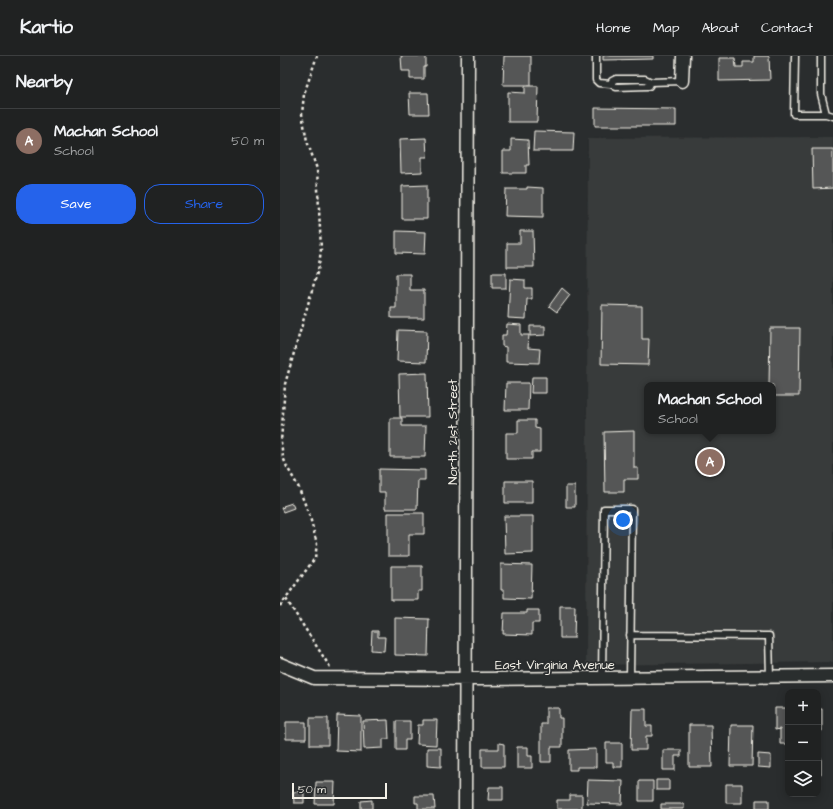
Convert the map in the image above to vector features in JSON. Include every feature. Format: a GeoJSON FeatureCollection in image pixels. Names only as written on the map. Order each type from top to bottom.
{"type":"FeatureCollection","features":[{"type":"Feature","properties":{"kind":"street","name":"North 21st Street"},"geometry":{"type":"LineString","coordinates":[[465,809],[468,56]]}},
{"type":"Feature","properties":{"kind":"street"},"geometry":{"type":"LineString","coordinates":[[682,81],[683,56]]}},
{"type":"Feature","properties":{"kind":"street","name":"East Virginia Avenue"},"geometry":{"type":"LineString","coordinates":[[280,664],[314,678],[466,679],[833,676]]}},
{"type":"Feature","properties":{"kind":"lane"},"geometry":{"type":"LineString","coordinates":[[596,56],[596,80],[599,83],[611,84],[612,81],[616,79],[645,80],[651,82],[682,81]]}},
{"type":"Feature","properties":{"kind":"lane"},"geometry":{"type":"LineString","coordinates":[[795,56],[794,114],[826,114],[833,116]]}},
{"type":"Feature","properties":{"kind":"lane"},"geometry":{"type":"LineString","coordinates":[[821,56],[821,94],[826,114]]}},
{"type":"Feature","properties":{"kind":"lane"},"geometry":{"type":"LineString","coordinates":[[602,678],[604,509],[632,509],[630,678]]}},
{"type":"Feature","properties":{"kind":"lane"},"geometry":{"type":"LineString","coordinates":[[630,636],[769,636],[770,677]]}},
{"type":"Feature","properties":{"kind":"path"},"geometry":{"type":"LineString","coordinates":[[280,606],[315,558],[317,544],[310,517],[301,492],[285,462],[281,442],[285,384],[319,266],[321,249],[317,168],[307,141],[302,114],[304,94],[318,56]]}},
{"type":"Feature","properties":{"kind":"path"},"geometry":{"type":"LineString","coordinates":[[286,599],[331,669]]}},
{"type":"Feature","properties":{"kind":"shaded area"},"geometry":{"type":"Polygon","coordinates":[[[833,137],[833,662],[586,665],[588,138],[833,137]]]}},
{"type":"Feature","properties":{"kind":"building"},"geometry":{"type":"Polygon","coordinates":[[[401,56],[426,56],[424,79],[410,79],[410,71],[402,71],[401,56]]]}},
{"type":"Feature","properties":{"kind":"building"},"geometry":{"type":"Polygon","coordinates":[[[504,56],[531,56],[531,85],[503,85],[504,56]]]}},
{"type":"Feature","properties":{"kind":"building"},"geometry":{"type":"Polygon","coordinates":[[[603,56],[653,56],[653,59],[603,60],[603,56]]]}},
{"type":"Feature","properties":{"kind":"building"},"geometry":{"type":"Polygon","coordinates":[[[754,56],[769,56],[770,80],[719,81],[719,58],[735,58],[736,67],[743,67],[743,62],[754,62],[754,56]]]}},
{"type":"Feature","properties":{"kind":"building"},"geometry":{"type":"Polygon","coordinates":[[[525,86],[538,86],[537,122],[508,122],[508,92],[525,93],[525,86]]]}},
{"type":"Feature","properties":{"kind":"building"},"geometry":{"type":"Polygon","coordinates":[[[409,93],[428,93],[429,114],[410,114],[409,93]]]}},
{"type":"Feature","properties":{"kind":"building"},"geometry":{"type":"Polygon","coordinates":[[[595,108],[676,109],[676,126],[595,126],[595,108]]]}},
{"type":"Feature","properties":{"kind":"building"},"geometry":{"type":"Polygon","coordinates":[[[534,131],[574,132],[573,151],[533,151],[534,131]]]}},
{"type":"Feature","properties":{"kind":"building"},"geometry":{"type":"Polygon","coordinates":[[[426,138],[427,157],[422,157],[422,172],[401,173],[400,139],[426,138]]]}},
{"type":"Feature","properties":{"kind":"building"},"geometry":{"type":"Polygon","coordinates":[[[511,139],[528,140],[529,165],[526,165],[526,173],[503,173],[503,151],[511,151],[511,139]]]}},
{"type":"Feature","properties":{"kind":"building"},"geometry":{"type":"Polygon","coordinates":[[[812,149],[833,149],[833,188],[813,189],[812,149]]]}},
{"type":"Feature","properties":{"kind":"building"},"geometry":{"type":"Polygon","coordinates":[[[427,185],[427,219],[402,219],[402,186],[427,185]]]}},
{"type":"Feature","properties":{"kind":"building"},"geometry":{"type":"Polygon","coordinates":[[[527,187],[543,188],[543,217],[505,216],[506,189],[527,189],[527,187]]]}},
{"type":"Feature","properties":{"kind":"building"},"geometry":{"type":"Polygon","coordinates":[[[396,231],[426,232],[425,254],[396,253],[396,231]]]}},
{"type":"Feature","properties":{"kind":"building"},"geometry":{"type":"Polygon","coordinates":[[[520,231],[533,231],[534,267],[507,267],[507,243],[520,243],[520,231]]]}},
{"type":"Feature","properties":{"kind":"building"},"geometry":{"type":"Polygon","coordinates":[[[492,273],[506,273],[506,288],[492,288],[492,273]]]}},
{"type":"Feature","properties":{"kind":"building"},"geometry":{"type":"Polygon","coordinates":[[[396,274],[410,274],[410,290],[424,290],[424,318],[391,318],[391,308],[396,308],[396,274]]]}},
{"type":"Feature","properties":{"kind":"building"},"geometry":{"type":"Polygon","coordinates":[[[510,279],[525,280],[525,288],[532,288],[532,299],[527,299],[526,319],[508,318],[510,279]]]}},
{"type":"Feature","properties":{"kind":"building"},"geometry":{"type":"Polygon","coordinates":[[[562,288],[570,295],[557,312],[549,306],[562,288]]]}},
{"type":"Feature","properties":{"kind":"building"},"geometry":{"type":"Polygon","coordinates":[[[602,305],[642,306],[642,339],[649,339],[648,365],[601,364],[602,305]]]}},
{"type":"Feature","properties":{"kind":"building"},"geometry":{"type":"Polygon","coordinates":[[[507,324],[521,325],[521,335],[529,335],[528,348],[540,349],[539,363],[506,362],[506,347],[502,346],[502,335],[506,335],[507,324]]]}},
{"type":"Feature","properties":{"kind":"building"},"geometry":{"type":"Polygon","coordinates":[[[530,326],[545,326],[545,335],[530,336],[530,326]]]}},
{"type":"Feature","properties":{"kind":"building"},"geometry":{"type":"Polygon","coordinates":[[[770,328],[800,328],[799,396],[776,396],[776,382],[769,382],[770,328]]]}},
{"type":"Feature","properties":{"kind":"building"},"geometry":{"type":"Polygon","coordinates":[[[398,330],[427,331],[426,362],[397,361],[398,330]]]}},
{"type":"Feature","properties":{"kind":"building"},"geometry":{"type":"Polygon","coordinates":[[[427,373],[428,417],[400,417],[399,374],[427,373]]]}},
{"type":"Feature","properties":{"kind":"building"},"geometry":{"type":"Polygon","coordinates":[[[532,377],[546,377],[546,393],[531,393],[532,377]]]}},
{"type":"Feature","properties":{"kind":"building"},"geometry":{"type":"Polygon","coordinates":[[[506,383],[529,383],[528,410],[505,410],[506,383]]]}},
{"type":"Feature","properties":{"kind":"building"},"geometry":{"type":"Polygon","coordinates":[[[390,418],[402,418],[402,426],[426,426],[425,457],[390,457],[390,418]]]}},
{"type":"Feature","properties":{"kind":"building"},"geometry":{"type":"Polygon","coordinates":[[[518,420],[535,420],[535,428],[540,429],[540,452],[532,452],[532,459],[506,459],[506,433],[518,433],[518,420]]]}},
{"type":"Feature","properties":{"kind":"building"},"geometry":{"type":"Polygon","coordinates":[[[634,431],[634,468],[638,468],[638,479],[624,479],[624,492],[605,492],[604,432],[634,431]]]}},
{"type":"Feature","properties":{"kind":"building"},"geometry":{"type":"Polygon","coordinates":[[[379,469],[425,470],[425,480],[418,480],[417,509],[385,509],[385,492],[379,492],[379,469]]]}},
{"type":"Feature","properties":{"kind":"building"},"geometry":{"type":"Polygon","coordinates":[[[505,481],[532,481],[532,503],[505,503],[505,481]]]}},
{"type":"Feature","properties":{"kind":"building"},"geometry":{"type":"Polygon","coordinates":[[[566,486],[575,486],[575,507],[566,507],[566,486]]]}},
{"type":"Feature","properties":{"kind":"building"},"geometry":{"type":"Polygon","coordinates":[[[292,503],[294,508],[283,512],[281,508],[284,507],[283,506],[292,503]]]}},
{"type":"Feature","properties":{"kind":"building"},"geometry":{"type":"Polygon","coordinates":[[[388,513],[424,513],[424,534],[409,534],[409,556],[388,556],[388,513]]]}},
{"type":"Feature","properties":{"kind":"building"},"geometry":{"type":"Polygon","coordinates":[[[504,516],[533,516],[533,553],[505,554],[504,516]]]}},
{"type":"Feature","properties":{"kind":"building"},"geometry":{"type":"Polygon","coordinates":[[[501,564],[532,565],[531,599],[504,598],[504,590],[501,590],[501,564]]]}},
{"type":"Feature","properties":{"kind":"building"},"geometry":{"type":"Polygon","coordinates":[[[391,566],[422,566],[422,591],[418,591],[418,600],[391,600],[391,566]]]}},
{"type":"Feature","properties":{"kind":"building"},"geometry":{"type":"Polygon","coordinates":[[[560,606],[575,606],[574,638],[560,638],[560,606]]]}},
{"type":"Feature","properties":{"kind":"building"},"geometry":{"type":"Polygon","coordinates":[[[527,610],[539,610],[539,623],[532,623],[532,635],[503,634],[504,613],[527,613],[527,610]]]}},
{"type":"Feature","properties":{"kind":"building"},"geometry":{"type":"Polygon","coordinates":[[[395,618],[429,619],[428,656],[395,655],[395,618]]]}},
{"type":"Feature","properties":{"kind":"building"},"geometry":{"type":"Polygon","coordinates":[[[372,631],[378,631],[378,637],[385,637],[384,651],[371,650],[372,631]]]}},
{"type":"Feature","properties":{"kind":"building"},"geometry":{"type":"Polygon","coordinates":[[[546,708],[559,708],[559,718],[562,718],[562,747],[551,747],[551,762],[541,762],[541,724],[546,724],[546,708]]]}},
{"type":"Feature","properties":{"kind":"building"},"geometry":{"type":"Polygon","coordinates":[[[775,708],[785,708],[785,744],[780,744],[780,729],[775,730],[775,708]]]}},
{"type":"Feature","properties":{"kind":"building"},"geometry":{"type":"Polygon","coordinates":[[[632,709],[646,709],[646,726],[652,726],[652,736],[646,736],[646,750],[631,750],[632,709]]]}},
{"type":"Feature","properties":{"kind":"building"},"geometry":{"type":"Polygon","coordinates":[[[821,709],[822,709],[821,731],[821,709]]]}},
{"type":"Feature","properties":{"kind":"building"},"geometry":{"type":"Polygon","coordinates":[[[337,715],[361,716],[361,752],[336,751],[337,715]]]}},
{"type":"Feature","properties":{"kind":"building"},"geometry":{"type":"Polygon","coordinates":[[[310,718],[328,718],[328,745],[310,745],[310,718]]]}},
{"type":"Feature","properties":{"kind":"building"},"geometry":{"type":"Polygon","coordinates":[[[388,720],[389,739],[383,739],[383,748],[364,749],[363,721],[388,720]]]}},
{"type":"Feature","properties":{"kind":"building"},"geometry":{"type":"Polygon","coordinates":[[[423,720],[437,720],[436,745],[417,744],[418,725],[423,725],[423,720]]]}},
{"type":"Feature","properties":{"kind":"building"},"geometry":{"type":"Polygon","coordinates":[[[396,721],[410,721],[410,740],[405,740],[405,750],[396,750],[396,721]]]}},
{"type":"Feature","properties":{"kind":"building"},"geometry":{"type":"Polygon","coordinates":[[[286,722],[306,722],[306,739],[286,739],[286,722]]]}},
{"type":"Feature","properties":{"kind":"building"},"geometry":{"type":"Polygon","coordinates":[[[689,725],[711,725],[712,767],[689,767],[689,725]]]}},
{"type":"Feature","properties":{"kind":"building"},"geometry":{"type":"Polygon","coordinates":[[[731,725],[753,725],[752,766],[730,766],[731,725]]]}},
{"type":"Feature","properties":{"kind":"building"},"geometry":{"type":"Polygon","coordinates":[[[499,743],[504,744],[504,767],[482,767],[482,749],[499,749],[499,743]]]}},
{"type":"Feature","properties":{"kind":"building"},"geometry":{"type":"Polygon","coordinates":[[[606,743],[622,743],[622,767],[613,767],[613,762],[606,762],[606,743]]]}},
{"type":"Feature","properties":{"kind":"building"},"geometry":{"type":"Polygon","coordinates":[[[517,747],[528,747],[528,756],[532,756],[532,768],[517,768],[517,747]]]}},
{"type":"Feature","properties":{"kind":"building"},"geometry":{"type":"Polygon","coordinates":[[[427,748],[441,748],[441,767],[427,766],[427,748]]]}},
{"type":"Feature","properties":{"kind":"building"},"geometry":{"type":"Polygon","coordinates":[[[596,749],[596,767],[577,767],[577,770],[569,770],[569,750],[596,749]]]}},
{"type":"Feature","properties":{"kind":"building"},"geometry":{"type":"Polygon","coordinates":[[[663,750],[681,750],[681,756],[675,756],[675,770],[663,770],[663,750]]]}},
{"type":"Feature","properties":{"kind":"building"},"geometry":{"type":"Polygon","coordinates":[[[758,754],[771,755],[771,768],[758,767],[758,754]]]}},
{"type":"Feature","properties":{"kind":"building"},"geometry":{"type":"Polygon","coordinates":[[[588,780],[623,781],[622,804],[587,803],[588,780]]]}},
{"type":"Feature","properties":{"kind":"building"},"geometry":{"type":"Polygon","coordinates":[[[656,780],[669,780],[669,790],[656,790],[656,780]]]}},
{"type":"Feature","properties":{"kind":"building"},"geometry":{"type":"Polygon","coordinates":[[[639,781],[653,781],[653,801],[639,801],[639,781]]]}},
{"type":"Feature","properties":{"kind":"building"},"geometry":{"type":"Polygon","coordinates":[[[316,782],[335,782],[334,804],[315,804],[316,782]]]}},
{"type":"Feature","properties":{"kind":"building"},"geometry":{"type":"Polygon","coordinates":[[[726,784],[742,784],[742,803],[726,803],[726,784]]]}},
{"type":"Feature","properties":{"kind":"building"},"geometry":{"type":"Polygon","coordinates":[[[489,787],[503,787],[503,800],[488,800],[489,787]]]}},
{"type":"Feature","properties":{"kind":"building"},"geometry":{"type":"Polygon","coordinates":[[[304,791],[304,803],[294,803],[293,792],[304,791]]]}},
{"type":"Feature","properties":{"kind":"building"},"geometry":{"type":"Polygon","coordinates":[[[570,795],[582,795],[582,809],[557,809],[557,800],[570,800],[570,795]]]}},
{"type":"Feature","properties":{"kind":"building"},"geometry":{"type":"Polygon","coordinates":[[[415,796],[434,796],[435,809],[418,809],[418,803],[415,803],[415,796]]]}},
{"type":"Feature","properties":{"kind":"building"},"geometry":{"type":"Polygon","coordinates":[[[372,800],[372,809],[361,809],[361,801],[372,800]]]}},
{"type":"Feature","properties":{"kind":"building"},"geometry":{"type":"Polygon","coordinates":[[[756,800],[769,800],[769,809],[756,809],[756,800]]]}},
{"type":"Feature","properties":{"kind":"building"},"geometry":{"type":"Polygon","coordinates":[[[661,804],[684,804],[684,809],[661,809],[661,804]]]}},
{"type":"Feature","properties":{"kind":"place","name":"Machan School"},"geometry":{"type":"Point","coordinates":[710,462]}}]}
